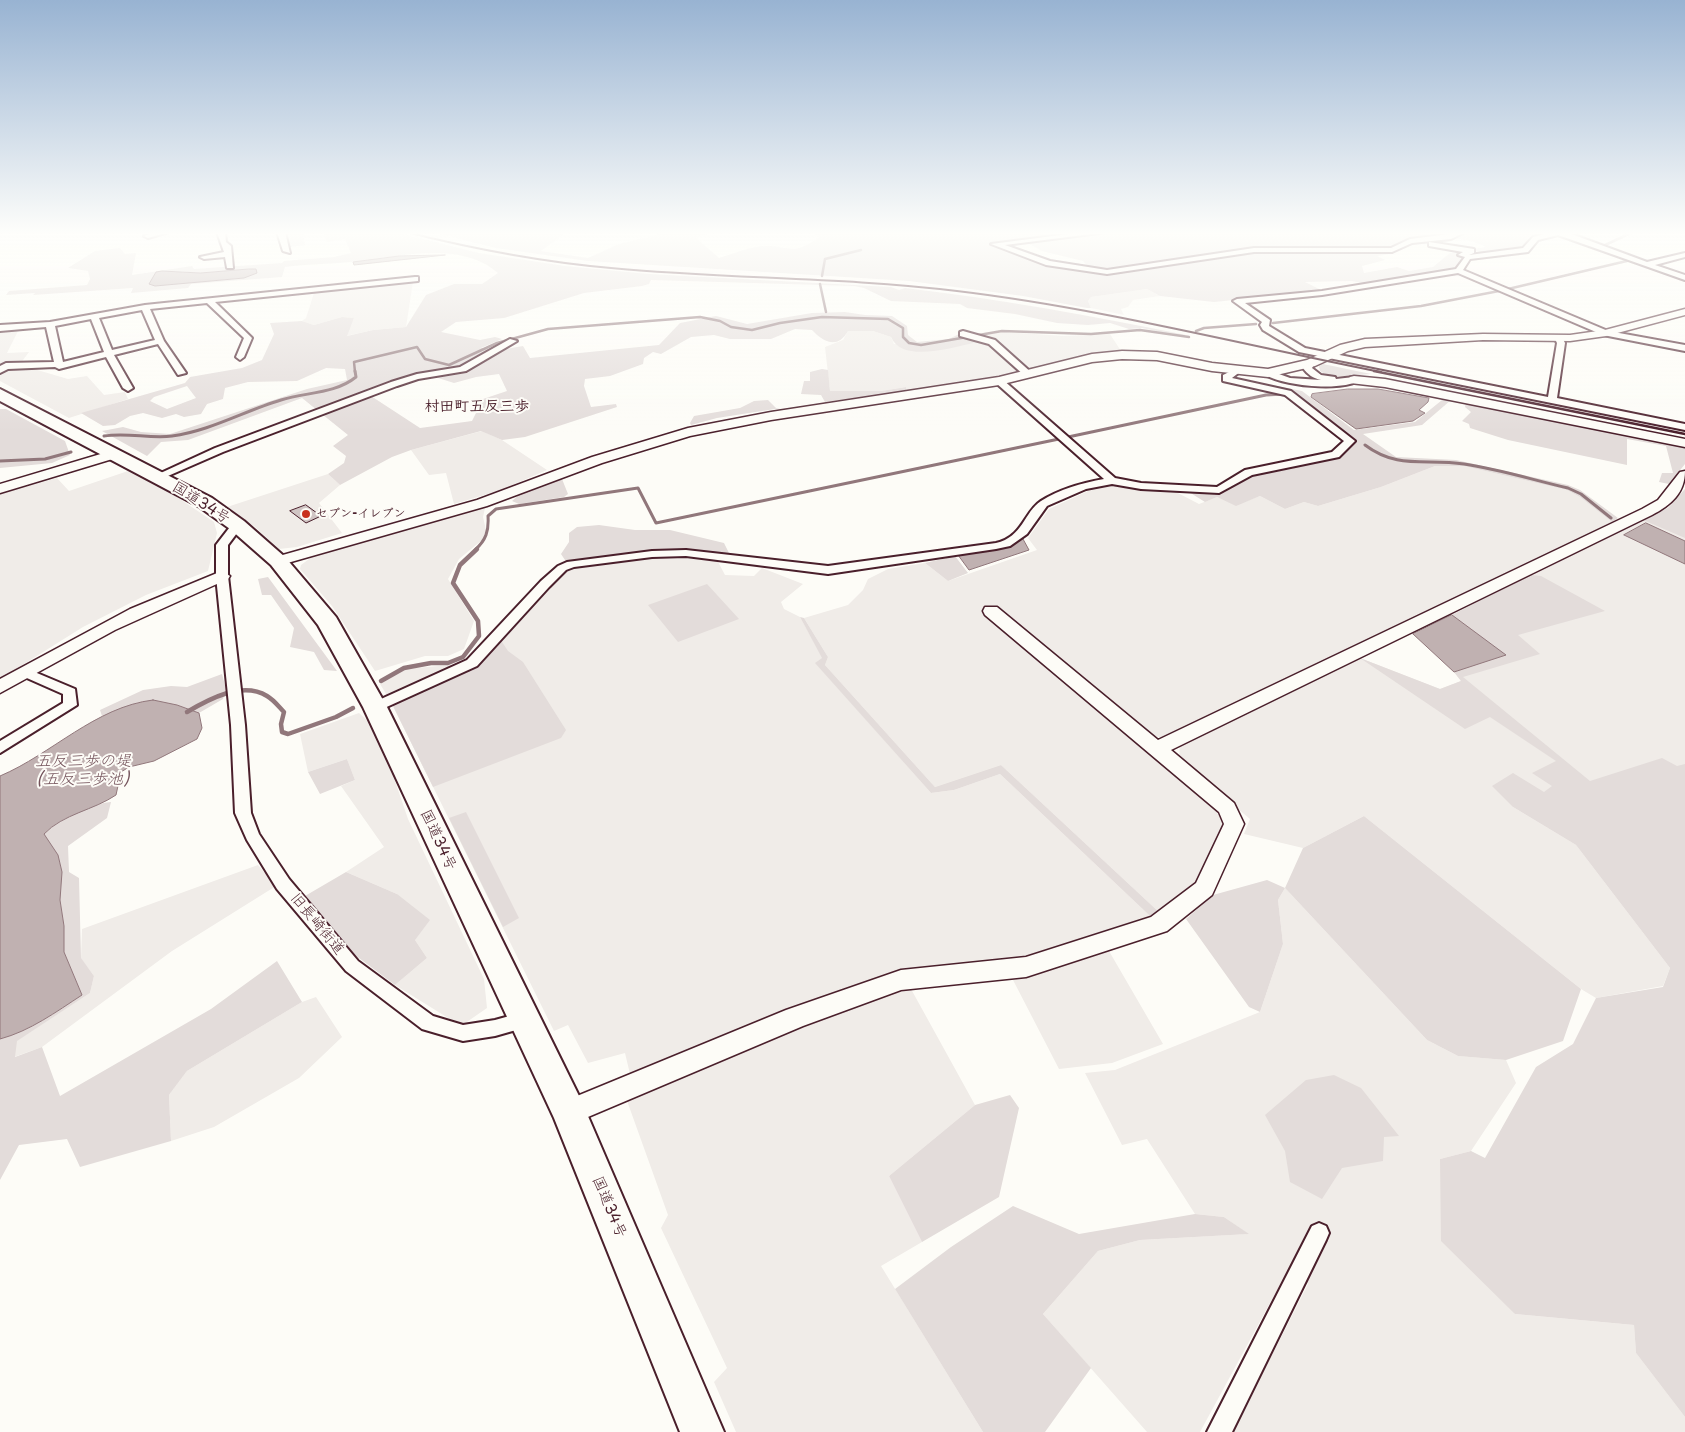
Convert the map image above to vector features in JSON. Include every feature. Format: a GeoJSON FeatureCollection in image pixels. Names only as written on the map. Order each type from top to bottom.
{"type":"FeatureCollection","features":[{"type":"Feature","properties":{"kind":"highway","name":"国道34号"},"geometry":{"type":"LineString","coordinates":[[4,400],[114,454],[205,502],[237,525],[278,561],[328,622],[375,707],[569,1112],[702,1432]]}},
{"type":"Feature","properties":{"kind":"street"},"geometry":{"type":"LineString","coordinates":[[0,328],[50,324],[145,307],[221,299]]}},
{"type":"Feature","properties":{"kind":"street"},"geometry":{"type":"LineString","coordinates":[[1261,299],[1238,301],[1267,322],[1264,325],[1266,328],[1298,349],[1685,427]]}},
{"type":"Feature","properties":{"kind":"street"},"geometry":{"type":"LineString","coordinates":[[1525,299],[1606,333],[1685,348]]}},
{"type":"Feature","properties":{"kind":"street"},"geometry":{"type":"LineString","coordinates":[[209,300],[248,338],[240,357]]}},
{"type":"Feature","properties":{"kind":"street"},"geometry":{"type":"LineString","coordinates":[[145,307],[160,341],[181,373]]}},
{"type":"Feature","properties":{"kind":"street"},"geometry":{"type":"LineString","coordinates":[[278,561],[482,503],[597,460],[688,432],[771,416],[999,381],[1092,358],[1135,355],[1157,356],[1237,371],[1268,373],[1311,363],[1327,354],[1365,343],[1483,337],[1559,338],[1606,333],[1685,312]]}},
{"type":"Feature","properties":{"kind":"street"},"geometry":{"type":"LineString","coordinates":[[94,316],[109,354],[128,388]]}},
{"type":"Feature","properties":{"kind":"street"},"geometry":{"type":"LineString","coordinates":[[50,324],[58,364]]}},
{"type":"Feature","properties":{"kind":"street"},"geometry":{"type":"LineString","coordinates":[[968,336],[992,342],[1028,374]]}},
{"type":"Feature","properties":{"kind":"street"},"geometry":{"type":"LineString","coordinates":[[1552,400],[1561,343],[1559,338]]}},
{"type":"Feature","properties":{"kind":"street"},"geometry":{"type":"LineString","coordinates":[[0,370],[6,366],[58,364],[59,366],[160,341]]}},
{"type":"Feature","properties":{"kind":"street"},"geometry":{"type":"LineString","coordinates":[[157,476],[219,450],[394,384],[417,377],[463,369],[513,341]]}},
{"type":"Feature","properties":{"kind":"street"},"geometry":{"type":"LineString","coordinates":[[1311,363],[1307,368],[1319,377],[1385,383],[1685,443]]}},
{"type":"Feature","properties":{"kind":"street"},"geometry":{"type":"LineString","coordinates":[[375,707],[472,663],[562,568],[571,564],[670,552],[828,570],[893,562],[1006,544],[1029,527],[1043,504],[1050,499],[1083,486],[1112,481],[1141,486],[1219,490],[1249,472],[1288,466],[1298,461],[1335,455],[1350,441],[1288,393],[1226,379],[1226,377],[1237,371]]}},
{"type":"Feature","properties":{"kind":"street"},"geometry":{"type":"LineString","coordinates":[[1268,373],[1286,381],[1305,384],[1329,384],[1354,380]]}},
{"type":"Feature","properties":{"kind":"street"},"geometry":{"type":"LineString","coordinates":[[999,381],[1112,481]]}},
{"type":"Feature","properties":{"kind":"street"},"geometry":{"type":"LineString","coordinates":[[0,489],[114,454]]}},
{"type":"Feature","properties":{"kind":"street"},"geometry":{"type":"LineString","coordinates":[[1157,749],[1647,512],[1662,504],[1685,475]]}},
{"type":"Feature","properties":{"kind":"street","name":"旧長崎街道"},"geometry":{"type":"LineString","coordinates":[[237,525],[222,546],[222,576],[235,693],[243,813],[252,836],[283,884],[318,928],[352,966],[428,1023],[463,1033],[495,1028],[524,1020]]}},
{"type":"Feature","properties":{"kind":"street"},"geometry":{"type":"LineString","coordinates":[[0,687],[128,615],[174,594],[222,576]]}},
{"type":"Feature","properties":{"kind":"street"},"geometry":{"type":"LineString","coordinates":[[569,1112],[795,1018],[901,980],[1026,967],[1159,924],[1204,889],[1234,824],[1227,808],[991,611]]}},
{"type":"Feature","properties":{"kind":"street"},"geometry":{"type":"LineString","coordinates":[[0,748],[70,705],[70,692],[25,672]]}},
{"type":"Feature","properties":{"kind":"street"},"geometry":{"type":"LineString","coordinates":[[1219,1432],[1319,1233]]}},
{"type":"Feature","properties":{"kind":"shaded area"},"geometry":{"type":"Polygon","coordinates":[[[312,299],[410,299],[406,327],[373,330],[346,336],[354,318],[342,317],[314,325],[302,321],[306,318],[312,299]]]}},
{"type":"Feature","properties":{"kind":"shaded area"},"geometry":{"type":"Polygon","coordinates":[[[424,299],[565,299],[504,318],[456,322],[441,332],[480,340],[495,337],[502,339],[481,348],[500,350],[523,346],[530,358],[659,345],[680,323],[716,316],[747,324],[812,313],[845,312],[892,316],[907,326],[908,335],[917,342],[949,339],[959,334],[977,340],[973,343],[940,350],[916,352],[905,350],[897,345],[891,337],[873,331],[848,331],[844,337],[835,342],[826,341],[812,330],[795,329],[771,339],[730,339],[714,335],[691,337],[661,354],[653,352],[644,358],[643,364],[610,376],[585,379],[584,386],[591,407],[616,404],[617,407],[525,437],[502,440],[481,431],[411,450],[392,457],[340,485],[328,474],[344,463],[346,456],[333,446],[348,435],[302,398],[188,440],[161,442],[147,456],[102,431],[123,427],[141,432],[170,434],[307,389],[347,380],[345,369],[326,368],[297,381],[248,382],[225,388],[223,399],[207,404],[201,414],[184,417],[176,414],[162,418],[143,413],[130,416],[115,425],[103,426],[81,413],[185,383],[190,377],[242,368],[262,360],[274,334],[270,323],[302,321],[314,325],[342,317],[354,318],[347,336],[373,330],[406,327],[424,299]],[[499,374],[476,377],[454,383],[435,377],[410,381],[371,396],[420,428],[472,421],[483,399],[507,391],[499,374]],[[187,386],[154,397],[150,401],[167,409],[196,398],[187,386]]]}},
{"type":"Feature","properties":{"kind":"shaded area"},"geometry":{"type":"Polygon","coordinates":[[[886,299],[988,299],[1186,335],[1180,336],[1142,328],[1129,329],[1110,323],[1088,325],[1057,323],[1015,314],[967,308],[960,304],[891,301],[886,299]]]}},
{"type":"Feature","properties":{"kind":"shaded area"},"geometry":{"type":"Polygon","coordinates":[[[1038,299],[1090,299],[1088,301],[1091,308],[1038,299]]]}},
{"type":"Feature","properties":{"kind":"shaded area"},"geometry":{"type":"Polygon","coordinates":[[[1090,299],[1141,299],[1133,300],[1128,307],[1121,309],[1124,315],[1091,308],[1088,301],[1090,299]]]}},
{"type":"Feature","properties":{"kind":"shaded area"},"geometry":{"type":"Polygon","coordinates":[[[1185,299],[1245,299],[1214,302],[1185,299]]]}},
{"type":"Feature","properties":{"kind":"shaded area"},"geometry":{"type":"Polygon","coordinates":[[[0,329],[19,329],[7,353],[29,352],[20,364],[7,370],[34,369],[68,379],[87,376],[104,395],[125,392],[128,399],[69,418],[0,381],[0,329]]]}},
{"type":"Feature","properties":{"kind":"shaded area"},"geometry":{"type":"Polygon","coordinates":[[[848,331],[873,331],[891,337],[894,344],[977,340],[980,335],[1004,332],[1064,336],[1110,334],[1121,351],[1095,353],[998,376],[906,391],[906,387],[881,391],[830,391],[825,347],[843,340],[848,331]]]}},
{"type":"Feature","properties":{"kind":"shaded area"},"geometry":{"type":"Polygon","coordinates":[[[1323,364],[1371,374],[1345,376],[1325,374],[1320,371],[1319,366],[1323,364]]]}},
{"type":"Feature","properties":{"kind":"shaded area"},"geometry":{"type":"Polygon","coordinates":[[[822,369],[828,370],[830,391],[881,391],[906,387],[906,391],[825,402],[821,395],[801,394],[804,381],[810,381],[810,372],[822,369]]]}},
{"type":"Feature","properties":{"kind":"shaded area"},"geometry":{"type":"Polygon","coordinates":[[[1232,377],[1302,391],[1354,430],[1415,422],[1442,400],[1451,400],[1422,425],[1363,434],[1396,457],[1456,460],[1568,485],[1580,490],[1618,518],[1612,522],[1580,497],[1567,490],[1464,466],[1435,466],[1381,487],[1318,506],[1304,502],[1285,509],[1260,496],[1236,506],[1217,497],[1205,502],[1189,492],[1221,493],[1255,474],[1292,469],[1304,462],[1338,457],[1355,441],[1288,391],[1233,379],[1232,377]]]}},
{"type":"Feature","properties":{"kind":"shaded area"},"geometry":{"type":"Polygon","coordinates":[[[768,400],[776,408],[781,408],[717,418],[691,425],[690,423],[694,416],[740,408],[754,401],[768,400]]]}},
{"type":"Feature","properties":{"kind":"shaded area"},"geometry":{"type":"Polygon","coordinates":[[[1466,403],[1681,445],[1685,447],[1685,464],[1669,484],[1659,482],[1662,473],[1673,473],[1666,446],[1627,439],[1627,465],[1508,440],[1470,428],[1469,424],[1462,421],[1471,412],[1465,407],[1466,403]]]}},
{"type":"Feature","properties":{"kind":"shaded area"},"geometry":{"type":"Polygon","coordinates":[[[0,409],[6,409],[65,441],[70,455],[52,463],[0,468],[0,409]]]}},
{"type":"Feature","properties":{"kind":"shaded area"},"geometry":{"type":"Polygon","coordinates":[[[482,431],[502,440],[547,470],[501,490],[454,504],[446,473],[429,475],[411,450],[482,431]]]}},
{"type":"Feature","properties":{"kind":"shaded area"},"geometry":{"type":"Polygon","coordinates":[[[1435,466],[1464,466],[1567,490],[1580,497],[1612,522],[1165,738],[1148,735],[1047,665],[1218,812],[1223,825],[1195,884],[1160,913],[1001,765],[935,787],[825,665],[828,657],[804,618],[848,605],[863,590],[868,579],[888,569],[925,563],[948,581],[1037,550],[1028,538],[1049,509],[1088,491],[1115,485],[1147,491],[1174,491],[1199,504],[1217,497],[1236,505],[1260,496],[1285,509],[1304,502],[1318,506],[1381,487],[1435,466]]]}},
{"type":"Feature","properties":{"kind":"shaded area"},"geometry":{"type":"Polygon","coordinates":[[[128,471],[174,495],[214,522],[217,533],[208,571],[146,595],[83,627],[0,679],[0,494],[57,478],[69,491],[128,471]]]}},
{"type":"Feature","properties":{"kind":"shaded area"},"geometry":{"type":"Polygon","coordinates":[[[328,474],[340,485],[319,503],[342,533],[297,547],[279,549],[254,526],[224,508],[328,474]]]}},
{"type":"Feature","properties":{"kind":"shaded area"},"geometry":{"type":"Polygon","coordinates":[[[562,479],[568,494],[564,497],[519,504],[512,501],[520,494],[562,479]]]}},
{"type":"Feature","properties":{"kind":"shaded area"},"geometry":{"type":"Polygon","coordinates":[[[1685,489],[1685,778],[1513,807],[1576,845],[1670,968],[1663,986],[1596,998],[1581,989],[1364,816],[1303,848],[1244,834],[1250,819],[1179,759],[1180,745],[1360,658],[1440,689],[1461,681],[1454,672],[1505,655],[1452,615],[1668,508],[1685,489]]]}},
{"type":"Feature","properties":{"kind":"shaded area"},"geometry":{"type":"Polygon","coordinates":[[[1685,489],[1685,538],[1643,520],[1668,508],[1685,489]]]}},
{"type":"Feature","properties":{"kind":"shaded area"},"geometry":{"type":"Polygon","coordinates":[[[476,507],[485,508],[483,517],[486,530],[482,540],[459,559],[448,579],[474,621],[464,649],[448,656],[425,656],[375,671],[332,606],[300,569],[301,565],[313,556],[476,507]]]}},
{"type":"Feature","properties":{"kind":"shaded area"},"geometry":{"type":"Polygon","coordinates":[[[599,525],[635,530],[670,530],[724,543],[730,555],[668,549],[567,563],[561,554],[569,542],[569,533],[577,527],[599,525]]]}},
{"type":"Feature","properties":{"kind":"shaded area"},"geometry":{"type":"Polygon","coordinates":[[[664,555],[716,558],[725,575],[754,576],[762,568],[803,584],[781,602],[784,609],[800,617],[823,658],[816,663],[931,793],[954,790],[1000,774],[1150,916],[1016,959],[777,1015],[630,1074],[625,1053],[588,1063],[568,1025],[554,1031],[392,704],[476,665],[564,571],[579,565],[664,555]]]}},
{"type":"Feature","properties":{"kind":"shaded area"},"geometry":{"type":"Polygon","coordinates":[[[955,556],[968,573],[948,581],[925,563],[955,556]]]}},
{"type":"Feature","properties":{"kind":"shaded area"},"geometry":{"type":"Polygon","coordinates":[[[1531,575],[1541,576],[1605,611],[1518,635],[1540,654],[1463,677],[1590,781],[1662,758],[1677,766],[1685,764],[1685,1417],[1636,1353],[1634,1325],[1515,1314],[1441,1241],[1440,1159],[1471,1151],[1485,1158],[1536,1067],[1573,1044],[1596,998],[1663,987],[1670,968],[1576,845],[1513,807],[1492,786],[1513,773],[1544,792],[1552,786],[1532,773],[1556,761],[1490,717],[1465,729],[1360,658],[1440,689],[1461,681],[1454,672],[1505,655],[1452,615],[1531,575]]]}},
{"type":"Feature","properties":{"kind":"shaded area"},"geometry":{"type":"Polygon","coordinates":[[[268,577],[337,671],[324,670],[314,652],[290,647],[294,628],[271,595],[262,595],[258,579],[268,577]]]}},
{"type":"Feature","properties":{"kind":"shaded area"},"geometry":{"type":"Polygon","coordinates":[[[707,584],[739,619],[678,642],[648,605],[707,584]]]}},
{"type":"Feature","properties":{"kind":"shaded area"},"geometry":{"type":"Polygon","coordinates":[[[800,617],[804,618],[828,657],[825,665],[935,787],[1001,765],[1160,913],[1150,916],[1000,774],[954,790],[931,793],[815,663],[822,658],[800,617]]]}},
{"type":"Feature","properties":{"kind":"shaded area"},"geometry":{"type":"Polygon","coordinates":[[[500,639],[508,651],[523,662],[566,730],[561,738],[433,787],[392,704],[476,665],[500,639]]]}},
{"type":"Feature","properties":{"kind":"shaded area"},"geometry":{"type":"Polygon","coordinates":[[[450,665],[457,668],[388,697],[380,684],[404,669],[450,665]]]}},
{"type":"Feature","properties":{"kind":"shaded area"},"geometry":{"type":"Polygon","coordinates":[[[222,674],[226,689],[223,699],[199,713],[177,705],[139,702],[102,716],[100,710],[143,690],[171,686],[187,687],[222,674]]]}},
{"type":"Feature","properties":{"kind":"shaded area"},"geometry":{"type":"Polygon","coordinates":[[[359,713],[368,721],[394,778],[408,819],[484,979],[487,1008],[461,1026],[395,985],[427,958],[415,940],[397,894],[346,872],[384,847],[341,786],[355,780],[347,759],[308,772],[300,734],[359,713]]]}},
{"type":"Feature","properties":{"kind":"shaded area"},"geometry":{"type":"Polygon","coordinates":[[[347,759],[355,780],[320,794],[308,772],[347,759]]]}},
{"type":"Feature","properties":{"kind":"shaded area"},"geometry":{"type":"Polygon","coordinates":[[[111,802],[107,818],[68,846],[69,872],[79,878],[81,958],[94,976],[90,993],[17,1041],[15,1057],[42,1047],[60,1096],[211,1009],[277,961],[302,1002],[187,1071],[169,1095],[171,1141],[80,1167],[67,1139],[19,1145],[0,1180],[0,1039],[32,1026],[82,995],[64,952],[64,926],[60,900],[62,872],[58,855],[44,834],[50,828],[75,813],[102,803],[111,802]]]}},
{"type":"Feature","properties":{"kind":"shaded area"},"geometry":{"type":"Polygon","coordinates":[[[466,812],[519,918],[503,927],[449,818],[466,812]]]}},
{"type":"Feature","properties":{"kind":"shaded area"},"geometry":{"type":"Polygon","coordinates":[[[1364,816],[1581,989],[1563,1041],[1506,1060],[1458,1056],[1427,1040],[1285,888],[1303,848],[1364,816]]]}},
{"type":"Feature","properties":{"kind":"shaded area"},"geometry":{"type":"Polygon","coordinates":[[[258,865],[276,886],[172,951],[42,1047],[14,1057],[16,1041],[90,993],[94,976],[81,959],[82,929],[258,865]]]}},
{"type":"Feature","properties":{"kind":"shaded area"},"geometry":{"type":"Polygon","coordinates":[[[346,872],[397,894],[430,920],[415,940],[427,958],[395,985],[355,955],[305,896],[346,872]]]}},
{"type":"Feature","properties":{"kind":"shaded area"},"geometry":{"type":"Polygon","coordinates":[[[1267,880],[1285,888],[1278,900],[1283,944],[1260,1012],[1249,1007],[1186,919],[1213,895],[1267,880]]]}},
{"type":"Feature","properties":{"kind":"shaded area"},"geometry":{"type":"Polygon","coordinates":[[[1285,888],[1427,1040],[1458,1056],[1506,1060],[1516,1083],[1471,1151],[1440,1159],[1515,1314],[1634,1325],[1636,1353],[1685,1417],[1685,1432],[1233,1432],[1308,1284],[1289,1268],[1200,1432],[1147,1432],[1043,1314],[1098,1251],[1140,1240],[1248,1234],[1224,1217],[1195,1214],[1147,1139],[1122,1145],[1085,1073],[1115,1070],[1260,1012],[1283,944],[1278,900],[1285,888]]]}},
{"type":"Feature","properties":{"kind":"shaded area"},"geometry":{"type":"Polygon","coordinates":[[[1109,951],[1163,1044],[1112,1063],[1059,1069],[1013,980],[1109,951]]]}},
{"type":"Feature","properties":{"kind":"shaded area"},"geometry":{"type":"Polygon","coordinates":[[[911,989],[975,1105],[889,1176],[922,1242],[881,1266],[983,1432],[736,1432],[714,1382],[727,1368],[661,1228],[668,1215],[626,1098],[877,998],[911,989]]]}},
{"type":"Feature","properties":{"kind":"shaded area"},"geometry":{"type":"Polygon","coordinates":[[[316,997],[342,1037],[299,1078],[214,1127],[171,1141],[169,1095],[187,1071],[302,1002],[316,997]]]}},
{"type":"Feature","properties":{"kind":"shaded area"},"geometry":{"type":"Polygon","coordinates":[[[1334,1075],[1361,1088],[1399,1136],[1384,1137],[1383,1161],[1342,1168],[1322,1199],[1290,1182],[1285,1151],[1265,1115],[1306,1080],[1334,1075]]]}},
{"type":"Feature","properties":{"kind":"shaded area"},"geometry":{"type":"Polygon","coordinates":[[[1010,1095],[1019,1108],[999,1197],[922,1242],[889,1176],[975,1105],[1010,1095]]]}},
{"type":"Feature","properties":{"kind":"shaded area"},"geometry":{"type":"Polygon","coordinates":[[[1013,1206],[1079,1234],[1195,1214],[1224,1217],[1249,1234],[1140,1240],[1098,1251],[1043,1314],[1091,1368],[1045,1432],[983,1432],[895,1289],[951,1247],[1013,1206]]]}},
{"type":"Feature","properties":{"kind":"water"},"geometry":{"type":"Polygon","coordinates":[[[1348,389],[1378,389],[1429,398],[1428,402],[1419,410],[1425,413],[1413,421],[1356,429],[1311,397],[1312,394],[1348,389]]]}},
{"type":"Feature","properties":{"kind":"water"},"geometry":{"type":"Polygon","coordinates":[[[1646,523],[1685,541],[1685,564],[1624,535],[1646,523]]]}},
{"type":"Feature","properties":{"kind":"water"},"geometry":{"type":"Polygon","coordinates":[[[1023,539],[1029,550],[969,570],[958,555],[1004,548],[1023,539]]]}},
{"type":"Feature","properties":{"kind":"water"},"geometry":{"type":"Polygon","coordinates":[[[1452,615],[1506,655],[1454,672],[1413,634],[1452,615]]]}},
{"type":"Feature","properties":{"kind":"water","name":"五反三歩の堤 (五反三歩池)"},"geometry":{"type":"Polygon","coordinates":[[[153,700],[177,705],[199,713],[202,728],[197,739],[154,761],[129,767],[121,772],[116,795],[69,817],[44,834],[58,855],[62,872],[60,900],[64,926],[64,952],[82,995],[32,1026],[0,1039],[0,776],[38,756],[93,721],[132,704],[153,700]]]}},
{"type":"Feature","properties":{"kind":"building","name":"セブン-イレブン"},"geometry":{"type":"Polygon","coordinates":[[[306,505],[321,516],[306,523],[290,511],[306,505]]]}},
{"type":"Feature","properties":{"kind":"waterway"},"geometry":{"type":"LineString","coordinates":[[823,299],[826,312]]}},
{"type":"Feature","properties":{"kind":"waterway"},"geometry":{"type":"LineString","coordinates":[[1273,323],[1421,306],[1458,299]]}},
{"type":"Feature","properties":{"kind":"waterway"},"geometry":{"type":"LineString","coordinates":[[355,372],[354,362],[417,347],[425,359],[449,365],[497,343],[548,329],[700,317],[720,321],[731,327],[752,330],[780,323],[822,317],[888,319],[903,328],[903,337],[909,343],[921,345],[1002,331],[1091,334],[1140,330],[1189,337]]}},
{"type":"Feature","properties":{"kind":"waterway"},"geometry":{"type":"LineString","coordinates":[[1196,331],[1204,328],[1256,324]]}},
{"type":"Feature","properties":{"kind":"waterway"},"geometry":{"type":"LineString","coordinates":[[104,436],[164,437],[200,430],[281,400],[339,387],[356,377],[355,371]]}},
{"type":"Feature","properties":{"kind":"waterway"},"geometry":{"type":"LineString","coordinates":[[1068,437],[1266,395],[1284,394],[1299,405]]}},
{"type":"Feature","properties":{"kind":"waterway"},"geometry":{"type":"LineString","coordinates":[[475,550],[482,543],[486,535],[488,516],[496,509],[638,488],[656,523],[1059,439]]}},
{"type":"Feature","properties":{"kind":"waterway"},"geometry":{"type":"LineString","coordinates":[[1365,445],[1389,458],[1413,462],[1450,462],[1477,466],[1568,488],[1581,494],[1611,518]]}},
{"type":"Feature","properties":{"kind":"waterway"},"geometry":{"type":"LineString","coordinates":[[0,461],[45,459],[71,452]]}},
{"type":"Feature","properties":{"kind":"waterway"},"geometry":{"type":"LineString","coordinates":[[381,681],[404,668],[431,663],[448,663],[463,657],[479,636],[478,621],[453,583],[460,565],[477,549]]}},
{"type":"Feature","properties":{"kind":"waterway"},"geometry":{"type":"LineString","coordinates":[[187,712],[215,697],[237,691],[257,692],[270,698],[284,712],[281,724],[282,732],[288,734],[336,717],[353,708]]}},
{"type":"Feature","properties":{"kind":"railway"},"geometry":{"type":"LineString","coordinates":[[1015,299],[1169,327],[1381,372]]}},
{"type":"Feature","properties":{"kind":"railway"},"geometry":{"type":"LineString","coordinates":[[1374,371],[1685,434]]}},
{"type":"Feature","properties":{"kind":"place","name":"セブン-イレブン"},"geometry":{"type":"Point","coordinates":[306,514]}},
{"type":"Feature","properties":{"kind":"district","name":"村田町五反三歩"},"geometry":{"type":"Point","coordinates":[477,407]}}]}
